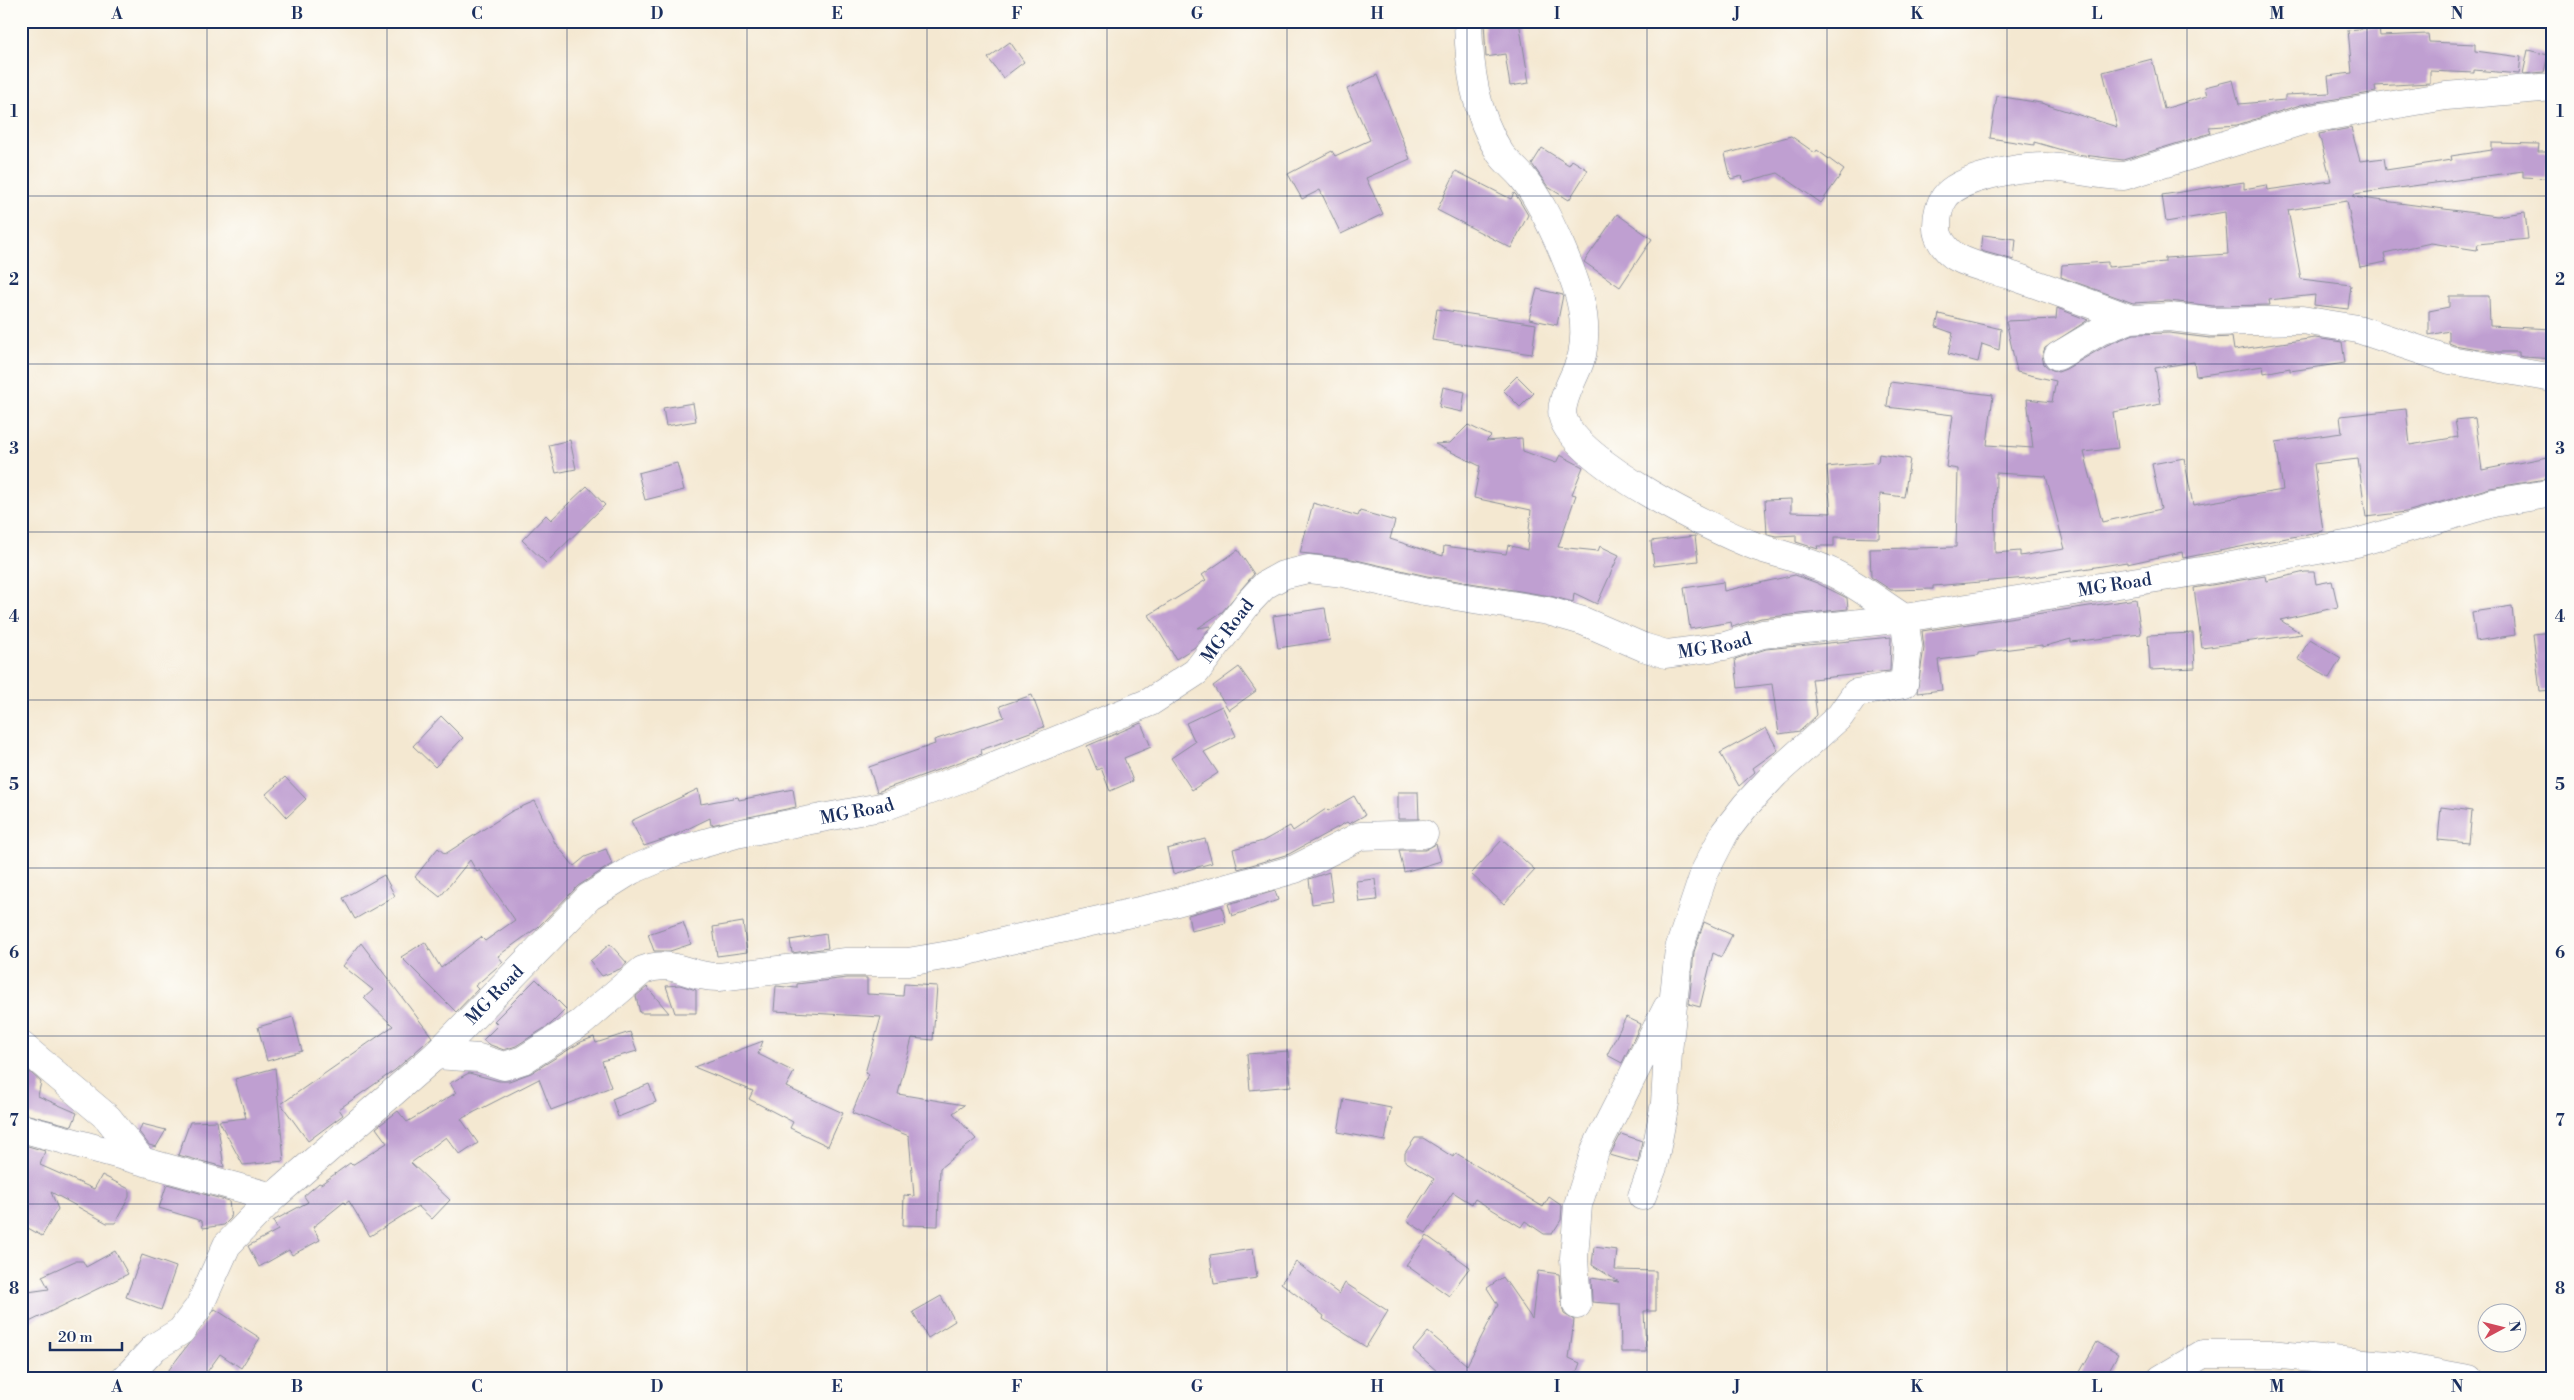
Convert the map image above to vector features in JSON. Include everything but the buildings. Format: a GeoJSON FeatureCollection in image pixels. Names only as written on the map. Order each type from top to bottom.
{"type":"FeatureCollection","features":[{"type":"Feature","properties":{"kind":"street"},"geometry":{"type":"LineString","coordinates":[[1468,21],[1469,60],[1486,125],[1501,155],[1523,178],[1542,207],[1580,295],[1584,326],[1582,356],[1568,388],[1562,417],[1571,434],[1624,478],[1695,519],[1755,546],[1799,559],[1834,573],[1904,618],[1908,646],[1904,684],[1856,693],[1840,716],[1775,774],[1725,832],[1705,871],[1682,941],[1672,998],[1666,1103],[1653,1167],[1642,1196]]}},
{"type":"Feature","properties":{"kind":"street"},"geometry":{"type":"LineString","coordinates":[[2131,319],[2009,275],[1974,266],[1954,256],[1942,244],[1936,229],[1938,211],[1945,196],[1959,186],[2018,169],[2046,167],[2110,176],[2124,176],[2305,120],[2446,96],[2553,87]]}},
{"type":"Feature","properties":{"kind":"street"},"geometry":{"type":"LineString","coordinates":[[2058,356],[2100,332],[2131,319],[2170,317],[2212,322],[2302,320],[2358,329],[2450,360],[2553,378]]}},
{"type":"Feature","properties":{"kind":"street","name":"MG Road"},"geometry":{"type":"LineString","coordinates":[[125,1379],[155,1347],[182,1331],[199,1307],[227,1245],[273,1197],[436,1055],[589,898],[632,870],[677,851],[736,834],[886,806],[982,772],[1150,702],[1196,672],[1248,603],[1265,585],[1283,575],[1308,569],[1344,573],[1424,591],[1548,611],[1583,621],[1643,647],[1666,654],[1725,646],[1763,634],[1904,618],[2220,568],[2356,543],[2493,503],[2553,493]]}},
{"type":"Feature","properties":{"kind":"street"},"geometry":{"type":"LineString","coordinates":[[436,1055],[479,1058],[504,1066],[523,1060],[581,1023],[643,970],[655,965],[668,965],[706,977],[719,977],[846,962],[908,962],[961,954],[1010,940],[1166,905],[1295,868],[1360,836],[1424,834]]}},
{"type":"Feature","properties":{"kind":"street"},"geometry":{"type":"LineString","coordinates":[[1577,1306],[1574,1258],[1578,1205],[1587,1172],[1596,1148],[1672,998]]}},
{"type":"Feature","properties":{"kind":"street"},"geometry":{"type":"LineString","coordinates":[[21,1046],[108,1118],[142,1161]]}},
{"type":"Feature","properties":{"kind":"street"},"geometry":{"type":"LineString","coordinates":[[21,1128],[273,1197]]}},
{"type":"Feature","properties":{"kind":"street"},"geometry":{"type":"LineString","coordinates":[[2162,1379],[2203,1354],[2270,1354],[2397,1366],[2469,1379]]}}]}
